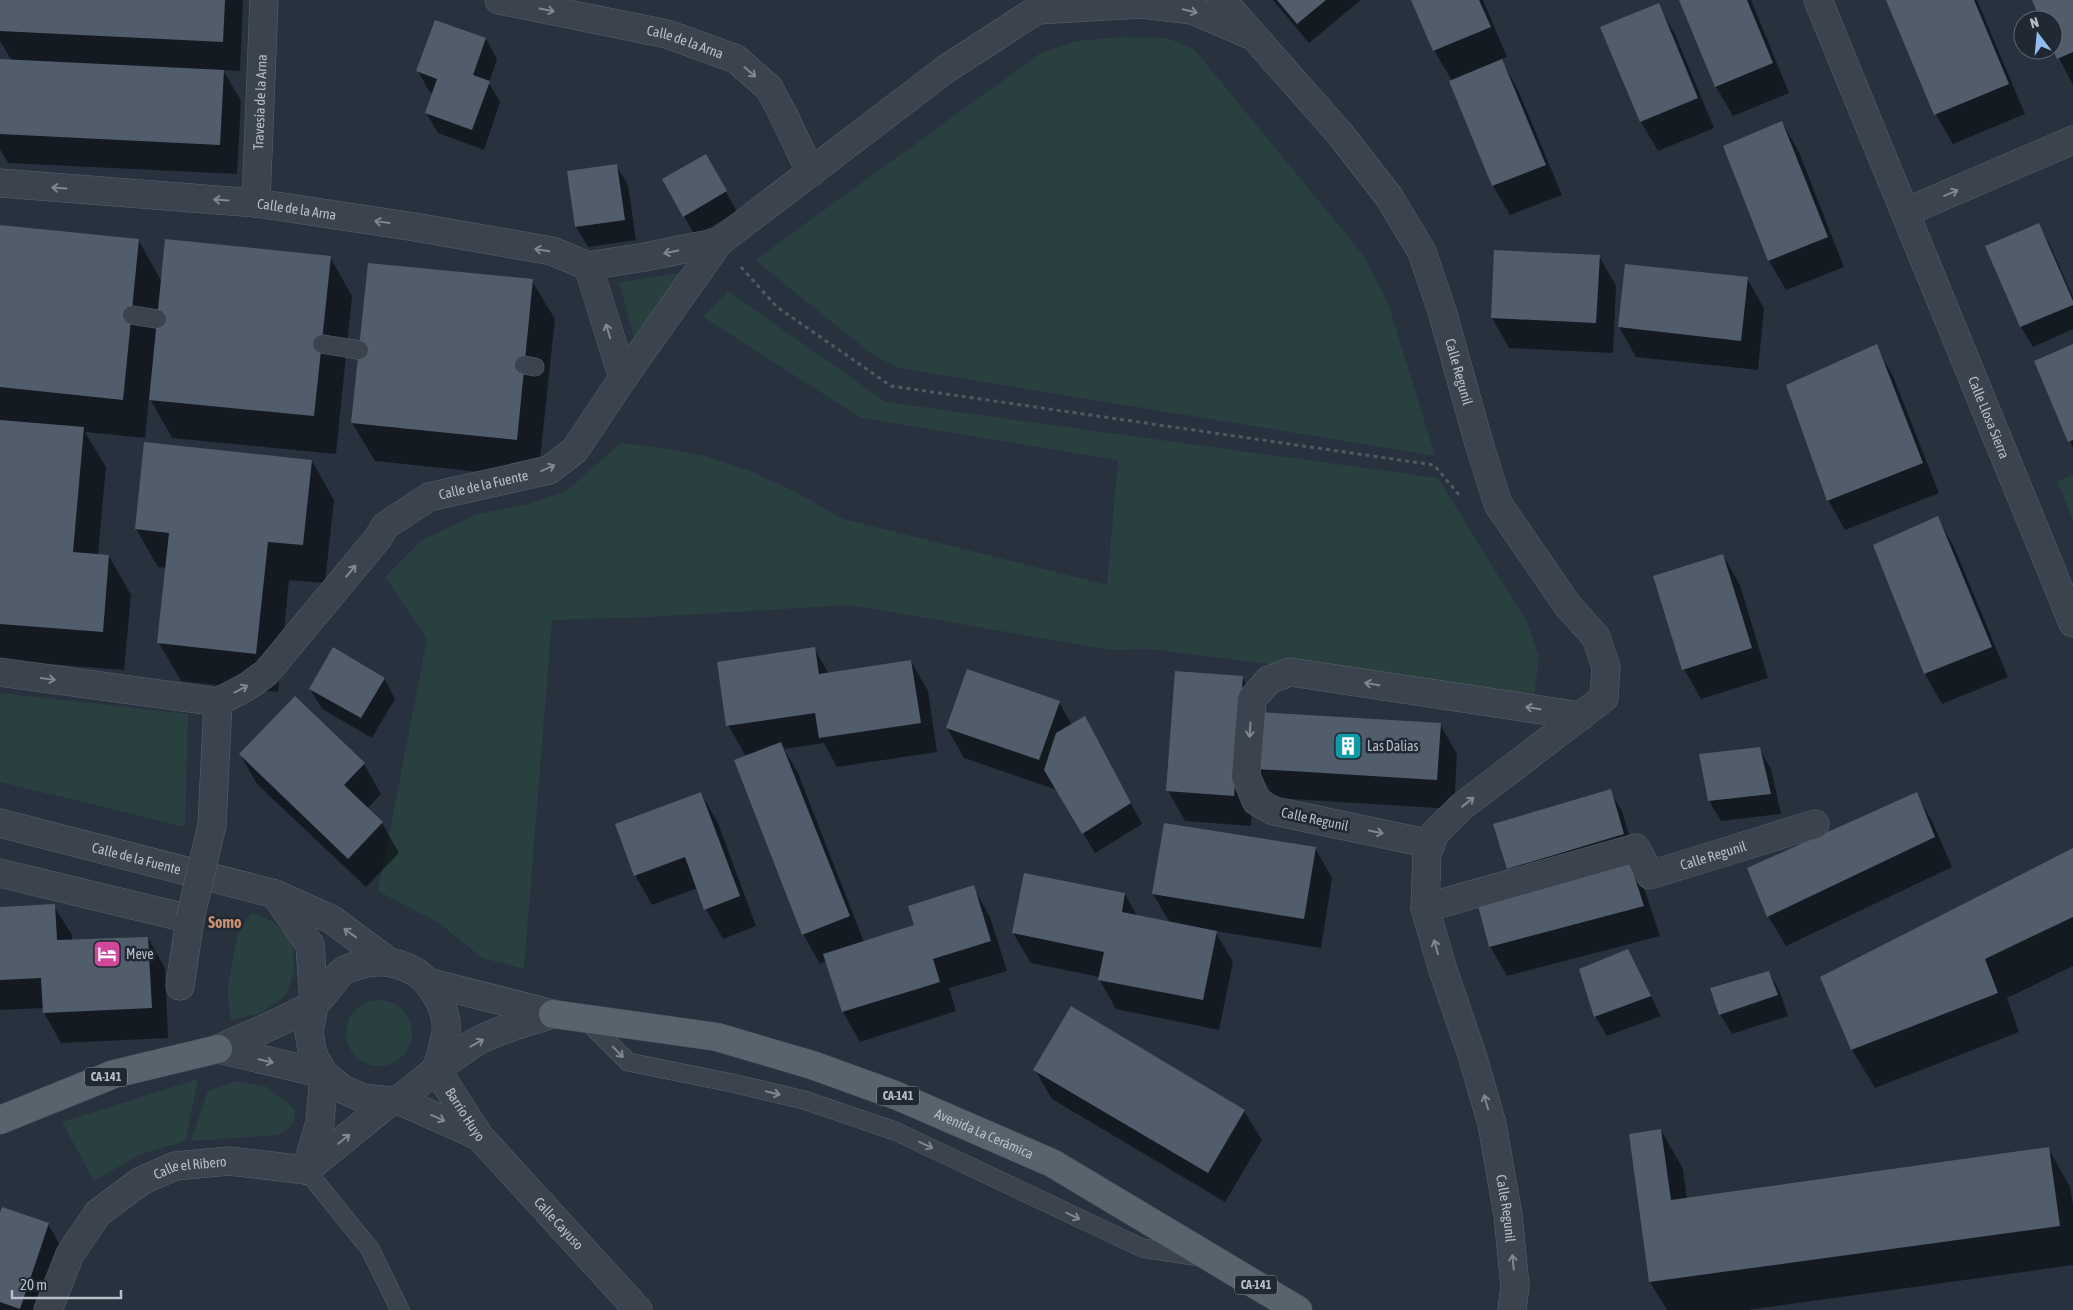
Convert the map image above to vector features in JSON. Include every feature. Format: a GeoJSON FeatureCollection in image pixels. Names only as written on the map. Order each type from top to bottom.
{"type":"FeatureCollection","features":[{"type":"Feature","properties":{"kind":"main road","name":"Avenida La Cerámica"},"geometry":{"type":"LineString","coordinates":[[553,1014],[717,1037],[812,1065],[895,1095],[1052,1163],[1298,1310]]}},
{"type":"Feature","properties":{"kind":"main road","name":"CA-141"},"geometry":{"type":"LineString","coordinates":[[0,1120],[114,1074],[218,1049]]}},
{"type":"Feature","properties":{"kind":"street","name":"Travesía de la Arna"},"geometry":{"type":"LineString","coordinates":[[256,203],[264,0]]}},
{"type":"Feature","properties":{"kind":"street","name":"Calle de la Arna"},"geometry":{"type":"LineString","coordinates":[[499,0],[667,34],[736,60],[769,88],[784,114],[811,173]]}},
{"type":"Feature","properties":{"kind":"street","name":"Calle Regunil"},"geometry":{"type":"LineString","coordinates":[[1222,0],[1258,38],[1341,135],[1389,196],[1422,252],[1442,311],[1498,504],[1568,606],[1596,637],[1606,667],[1604,698],[1461,807],[1435,833],[1427,853],[1425,908],[1492,1124],[1511,1241],[1516,1286],[1512,1310]]}},
{"type":"Feature","properties":{"kind":"street","name":"Calle Llosa Sierra"},"geometry":{"type":"LineString","coordinates":[[1818,0],[2073,623]]}},
{"type":"Feature","properties":{"kind":"street","name":"Calle Regunil"},"geometry":{"type":"LineString","coordinates":[[1045,5],[1141,4],[1192,10],[1258,38]]}},
{"type":"Feature","properties":{"kind":"street"},"geometry":{"type":"LineString","coordinates":[[623,378],[588,266],[719,242],[946,69],[1045,5]]}},
{"type":"Feature","properties":{"kind":"street"},"geometry":{"type":"LineString","coordinates":[[1906,212],[2073,140]]}},
{"type":"Feature","properties":{"kind":"street","name":"Calle de la Arna"},"geometry":{"type":"LineString","coordinates":[[0,183],[256,203],[415,227],[552,252],[588,266]]}},
{"type":"Feature","properties":{"kind":"street","name":"Calle de la Fuente"},"geometry":{"type":"LineString","coordinates":[[218,702],[248,686],[266,673],[378,538],[385,526],[429,497],[549,470],[575,450],[623,378],[719,242]]}},
{"type":"Feature","properties":{"kind":"street"},"geometry":{"type":"LineString","coordinates":[[0,672],[218,702],[212,825],[190,919],[180,986]]}},
{"type":"Feature","properties":{"kind":"street","name":"Calle Regunil"},"geometry":{"type":"LineString","coordinates":[[1431,844],[1274,811],[1256,801],[1246,776],[1252,699],[1269,680],[1290,672],[1581,716]]}},
{"type":"Feature","properties":{"kind":"street","name":"Calle de la Fuente"},"geometry":{"type":"LineString","coordinates":[[0,823],[275,894],[331,919],[389,962]]}},
{"type":"Feature","properties":{"kind":"street","name":"Calle Regunil"},"geometry":{"type":"LineString","coordinates":[[1425,908],[1636,848],[1650,875],[1815,824]]}},
{"type":"Feature","properties":{"kind":"street"},"geometry":{"type":"LineString","coordinates":[[0,874],[190,919]]}},
{"type":"Feature","properties":{"kind":"street"},"geometry":{"type":"LineString","coordinates":[[275,894],[310,945],[314,1004],[308,1033],[313,1055],[324,1074],[342,1089],[363,1098],[394,1101]]}},
{"type":"Feature","properties":{"kind":"street"},"geometry":{"type":"LineString","coordinates":[[218,1049],[314,1004],[344,970],[366,962],[389,962],[410,969],[427,982],[440,1000],[447,1022],[446,1041],[436,1069]]}},
{"type":"Feature","properties":{"kind":"street"},"geometry":{"type":"LineString","coordinates":[[427,982],[553,1014]]}},
{"type":"Feature","properties":{"kind":"street"},"geometry":{"type":"LineString","coordinates":[[306,1170],[436,1069],[478,1042],[553,1014]]}},
{"type":"Feature","properties":{"kind":"street"},"geometry":{"type":"LineString","coordinates":[[218,1049],[324,1074]]}},
{"type":"Feature","properties":{"kind":"street","name":"Barrio Huyo"},"geometry":{"type":"LineString","coordinates":[[436,1069],[479,1136]]}},
{"type":"Feature","properties":{"kind":"street"},"geometry":{"type":"LineString","coordinates":[[306,1170],[320,1122],[324,1074]]}},
{"type":"Feature","properties":{"kind":"street","name":"Barrio Huyo"},"geometry":{"type":"LineString","coordinates":[[394,1101],[479,1136]]}},
{"type":"Feature","properties":{"kind":"street","name":"Calle Cayuso"},"geometry":{"type":"LineString","coordinates":[[479,1136],[638,1310]]}},
{"type":"Feature","properties":{"kind":"street","name":"Calle el Ribero"},"geometry":{"type":"LineString","coordinates":[[48,1310],[70,1254],[98,1213],[140,1181],[175,1166],[229,1161],[306,1170]]}},
{"type":"Feature","properties":{"kind":"lane"},"geometry":{"type":"LineString","coordinates":[[132,315],[157,319]]}},
{"type":"Feature","properties":{"kind":"lane"},"geometry":{"type":"LineString","coordinates":[[322,344],[359,350]]}},
{"type":"Feature","properties":{"kind":"lane"},"geometry":{"type":"LineString","coordinates":[[584,1017],[628,1062],[804,1100],[895,1131],[1142,1248],[1214,1259]]}},
{"type":"Feature","properties":{"kind":"lane"},"geometry":{"type":"LineString","coordinates":[[306,1170],[370,1249],[400,1310]]}},
{"type":"Feature","properties":{"kind":"path"},"geometry":{"type":"LineString","coordinates":[[719,242],[777,307],[891,386],[1434,465],[1469,507],[1496,496]]}},
{"type":"Feature","properties":{"kind":"green space"},"geometry":{"type":"Polygon","coordinates":[[[1120,37],[1167,38],[1194,49],[1364,256],[1388,303],[1435,456],[899,368],[873,355],[755,260],[1042,52],[1077,41],[1120,37]]]}},
{"type":"Feature","properties":{"kind":"green space"},"geometry":{"type":"Polygon","coordinates":[[[683,272],[634,338],[619,282],[683,272]]]}},
{"type":"Feature","properties":{"kind":"green space"},"geometry":{"type":"Polygon","coordinates":[[[728,291],[886,402],[1438,478],[1527,622],[1539,657],[1534,697],[1150,649],[1111,650],[850,605],[649,617],[552,620],[524,969],[482,958],[439,923],[378,891],[427,639],[385,577],[422,540],[477,514],[529,504],[566,491],[621,443],[705,456],[753,472],[798,493],[843,519],[1107,585],[1118,460],[861,418],[703,317],[728,291]]]}},
{"type":"Feature","properties":{"kind":"green space"},"geometry":{"type":"Polygon","coordinates":[[[2073,475],[2073,520],[2057,481],[2073,475]]]}},
{"type":"Feature","properties":{"kind":"green space"},"geometry":{"type":"Polygon","coordinates":[[[0,693],[188,714],[185,827],[0,782],[0,693]]]}},
{"type":"Feature","properties":{"kind":"green space"},"geometry":{"type":"Polygon","coordinates":[[[252,912],[274,922],[293,943],[294,971],[287,994],[262,1013],[231,1020],[227,992],[238,932],[252,912]]]}},
{"type":"Feature","properties":{"kind":"green space"},"geometry":{"type":"Polygon","coordinates":[[[379,1000],[392,1003],[402,1010],[409,1020],[412,1033],[409,1046],[402,1056],[392,1063],[379,1066],[366,1063],[356,1056],[349,1046],[346,1033],[349,1020],[356,1010],[366,1003],[379,1000]]]}},
{"type":"Feature","properties":{"kind":"green space"},"geometry":{"type":"Polygon","coordinates":[[[198,1079],[185,1141],[139,1155],[94,1181],[62,1122],[198,1079]]]}},
{"type":"Feature","properties":{"kind":"green space"},"geometry":{"type":"Polygon","coordinates":[[[235,1081],[267,1087],[296,1110],[293,1124],[279,1135],[191,1141],[208,1091],[235,1081]]]}},
{"type":"Feature","properties":{"kind":"building"},"geometry":{"type":"Polygon","coordinates":[[[0,0],[225,0],[223,42],[0,31],[0,0]]]}},
{"type":"Feature","properties":{"kind":"building"},"geometry":{"type":"Polygon","coordinates":[[[1277,0],[1326,0],[1297,24],[1277,0]]]}},
{"type":"Feature","properties":{"kind":"building"},"geometry":{"type":"Polygon","coordinates":[[[1411,0],[1479,0],[1491,27],[1433,51],[1411,0]]]}},
{"type":"Feature","properties":{"kind":"building"},"geometry":{"type":"Polygon","coordinates":[[[1679,0],[1747,0],[1773,63],[1715,87],[1679,0]]]}},
{"type":"Feature","properties":{"kind":"building"},"geometry":{"type":"Polygon","coordinates":[[[1886,0],[1974,0],[2009,84],[1934,115],[1886,0]]]}},
{"type":"Feature","properties":{"kind":"building"},"geometry":{"type":"Polygon","coordinates":[[[2032,0],[2073,0],[2073,52],[2063,56],[2063,10],[2036,10],[2032,0]]]}},
{"type":"Feature","properties":{"kind":"building"},"geometry":{"type":"Polygon","coordinates":[[[1659,3],[1698,98],[1640,122],[1600,27],[1659,3]]]}},
{"type":"Feature","properties":{"kind":"building"},"geometry":{"type":"Polygon","coordinates":[[[435,20],[486,38],[473,75],[490,81],[472,130],[425,113],[437,79],[416,71],[435,20]]]}},
{"type":"Feature","properties":{"kind":"building"},"geometry":{"type":"Polygon","coordinates":[[[0,59],[224,70],[220,145],[0,134],[0,59]]]}},
{"type":"Feature","properties":{"kind":"building"},"geometry":{"type":"Polygon","coordinates":[[[1502,59],[1546,165],[1492,186],[1449,81],[1502,59]]]}},
{"type":"Feature","properties":{"kind":"building"},"geometry":{"type":"Polygon","coordinates":[[[1782,121],[1828,237],[1768,261],[1723,146],[1782,121]]]}},
{"type":"Feature","properties":{"kind":"building"},"geometry":{"type":"Polygon","coordinates":[[[706,154],[727,191],[683,217],[662,179],[706,154]]]}},
{"type":"Feature","properties":{"kind":"building"},"geometry":{"type":"Polygon","coordinates":[[[617,164],[625,220],[575,227],[567,171],[617,164]]]}},
{"type":"Feature","properties":{"kind":"building"},"geometry":{"type":"Polygon","coordinates":[[[2039,223],[2073,301],[2073,305],[2020,327],[1985,246],[2039,223]]]}},
{"type":"Feature","properties":{"kind":"building"},"geometry":{"type":"Polygon","coordinates":[[[0,225],[139,239],[123,400],[0,387],[0,225]]]}},
{"type":"Feature","properties":{"kind":"building"},"geometry":{"type":"Polygon","coordinates":[[[165,239],[331,256],[314,416],[149,400],[165,239]]]}},
{"type":"Feature","properties":{"kind":"building"},"geometry":{"type":"Polygon","coordinates":[[[1494,250],[1600,255],[1596,323],[1491,318],[1494,250]]]}},
{"type":"Feature","properties":{"kind":"building"},"geometry":{"type":"Polygon","coordinates":[[[368,263],[533,279],[517,440],[351,423],[368,263]]]}},
{"type":"Feature","properties":{"kind":"building"},"geometry":{"type":"Polygon","coordinates":[[[1625,264],[1748,277],[1741,341],[1618,327],[1625,264]]]}},
{"type":"Feature","properties":{"kind":"building"},"geometry":{"type":"Polygon","coordinates":[[[1877,344],[1923,463],[1827,501],[1786,385],[1877,344]]]}},
{"type":"Feature","properties":{"kind":"building"},"geometry":{"type":"Polygon","coordinates":[[[2073,344],[2073,440],[2068,442],[2034,361],[2073,344]]]}},
{"type":"Feature","properties":{"kind":"building"},"geometry":{"type":"Polygon","coordinates":[[[0,420],[84,427],[73,552],[109,555],[103,632],[0,624],[0,420]]]}},
{"type":"Feature","properties":{"kind":"building"},"geometry":{"type":"Polygon","coordinates":[[[144,442],[312,460],[303,545],[268,542],[256,654],[157,643],[169,533],[135,529],[144,442]]]}},
{"type":"Feature","properties":{"kind":"building"},"geometry":{"type":"Polygon","coordinates":[[[1938,516],[1992,647],[1924,674],[1873,545],[1938,516]]]}},
{"type":"Feature","properties":{"kind":"building"},"geometry":{"type":"Polygon","coordinates":[[[1723,554],[1752,648],[1682,670],[1653,576],[1723,554]]]}},
{"type":"Feature","properties":{"kind":"building"},"geometry":{"type":"Polygon","coordinates":[[[333,647],[385,678],[361,718],[309,689],[333,647]]]}},
{"type":"Feature","properties":{"kind":"building"},"geometry":{"type":"Polygon","coordinates":[[[815,647],[819,674],[911,660],[921,723],[819,738],[815,713],[726,726],[717,662],[815,647]]]}},
{"type":"Feature","properties":{"kind":"building"},"geometry":{"type":"Polygon","coordinates":[[[967,669],[1060,701],[1039,760],[946,728],[967,669]]]}},
{"type":"Feature","properties":{"kind":"building"},"geometry":{"type":"Polygon","coordinates":[[[1175,671],[1243,676],[1234,796],[1166,791],[1175,671]]]}},
{"type":"Feature","properties":{"kind":"building"},"geometry":{"type":"Polygon","coordinates":[[[295,696],[365,763],[344,785],[383,822],[348,859],[239,754],[295,696]]]}},
{"type":"Feature","properties":{"kind":"building","name":"Las Dalias"},"geometry":{"type":"Polygon","coordinates":[[[1259,712],[1441,723],[1437,780],[1256,769],[1259,712]]]}},
{"type":"Feature","properties":{"kind":"building"},"geometry":{"type":"Polygon","coordinates":[[[1085,716],[1131,803],[1082,834],[1044,770],[1056,733],[1085,716]]]}},
{"type":"Feature","properties":{"kind":"building"},"geometry":{"type":"Polygon","coordinates":[[[781,742],[850,916],[802,935],[734,760],[781,742]]]}},
{"type":"Feature","properties":{"kind":"building"},"geometry":{"type":"Polygon","coordinates":[[[1760,747],[1771,794],[1708,801],[1699,754],[1760,747]]]}},
{"type":"Feature","properties":{"kind":"building"},"geometry":{"type":"Polygon","coordinates":[[[1611,789],[1624,834],[1507,869],[1493,824],[1611,789]]]}},
{"type":"Feature","properties":{"kind":"building"},"geometry":{"type":"Polygon","coordinates":[[[701,792],[740,896],[704,910],[685,857],[634,876],[615,824],[701,792]]]}},
{"type":"Feature","properties":{"kind":"building"},"geometry":{"type":"Polygon","coordinates":[[[1917,792],[1935,837],[1767,917],[1747,868],[1917,792]]]}},
{"type":"Feature","properties":{"kind":"building"},"geometry":{"type":"Polygon","coordinates":[[[1164,823],[1316,847],[1304,919],[1152,894],[1164,823]]]}},
{"type":"Feature","properties":{"kind":"building"},"geometry":{"type":"Polygon","coordinates":[[[2073,848],[2073,917],[1985,959],[1998,993],[1851,1050],[1820,977],[2073,848]]]}},
{"type":"Feature","properties":{"kind":"building"},"geometry":{"type":"Polygon","coordinates":[[[1629,860],[1644,906],[1489,947],[1477,902],[1629,860]]]}},
{"type":"Feature","properties":{"kind":"building"},"geometry":{"type":"Polygon","coordinates":[[[1024,873],[1125,893],[1122,912],[1217,931],[1203,1000],[1098,980],[1104,952],[1012,933],[1024,873]]]}},
{"type":"Feature","properties":{"kind":"building"},"geometry":{"type":"Polygon","coordinates":[[[974,885],[991,941],[933,959],[940,982],[842,1012],[823,954],[914,925],[908,906],[974,885]]]}},
{"type":"Feature","properties":{"kind":"building"},"geometry":{"type":"Polygon","coordinates":[[[55,904],[57,940],[148,937],[152,1008],[43,1013],[41,978],[0,980],[0,907],[55,904]]]}},
{"type":"Feature","properties":{"kind":"building"},"geometry":{"type":"Polygon","coordinates":[[[1628,949],[1651,996],[1594,1017],[1579,969],[1628,949]]]}},
{"type":"Feature","properties":{"kind":"building"},"geometry":{"type":"Polygon","coordinates":[[[1769,971],[1778,995],[1719,1015],[1710,988],[1769,971]]]}},
{"type":"Feature","properties":{"kind":"building"},"geometry":{"type":"Polygon","coordinates":[[[1071,1006],[1245,1110],[1208,1173],[1033,1070],[1071,1006]]]}},
{"type":"Feature","properties":{"kind":"building"},"geometry":{"type":"Polygon","coordinates":[[[1661,1129],[1671,1200],[2049,1147],[2060,1226],[1649,1282],[1629,1134],[1661,1129]]]}},
{"type":"Feature","properties":{"kind":"building"},"geometry":{"type":"Polygon","coordinates":[[[2,1207],[49,1223],[20,1309],[0,1302],[0,1213],[2,1207]]]}},
{"type":"Feature","properties":{"kind":"place","name":"Las Dalias"},"geometry":{"type":"Point","coordinates":[1348,746]}},
{"type":"Feature","properties":{"kind":"place","name":"Meve"},"geometry":{"type":"Point","coordinates":[107,954]}},
{"type":"Feature","properties":{"kind":"district","name":"Somo"},"geometry":{"type":"Point","coordinates":[225,922]}}]}
